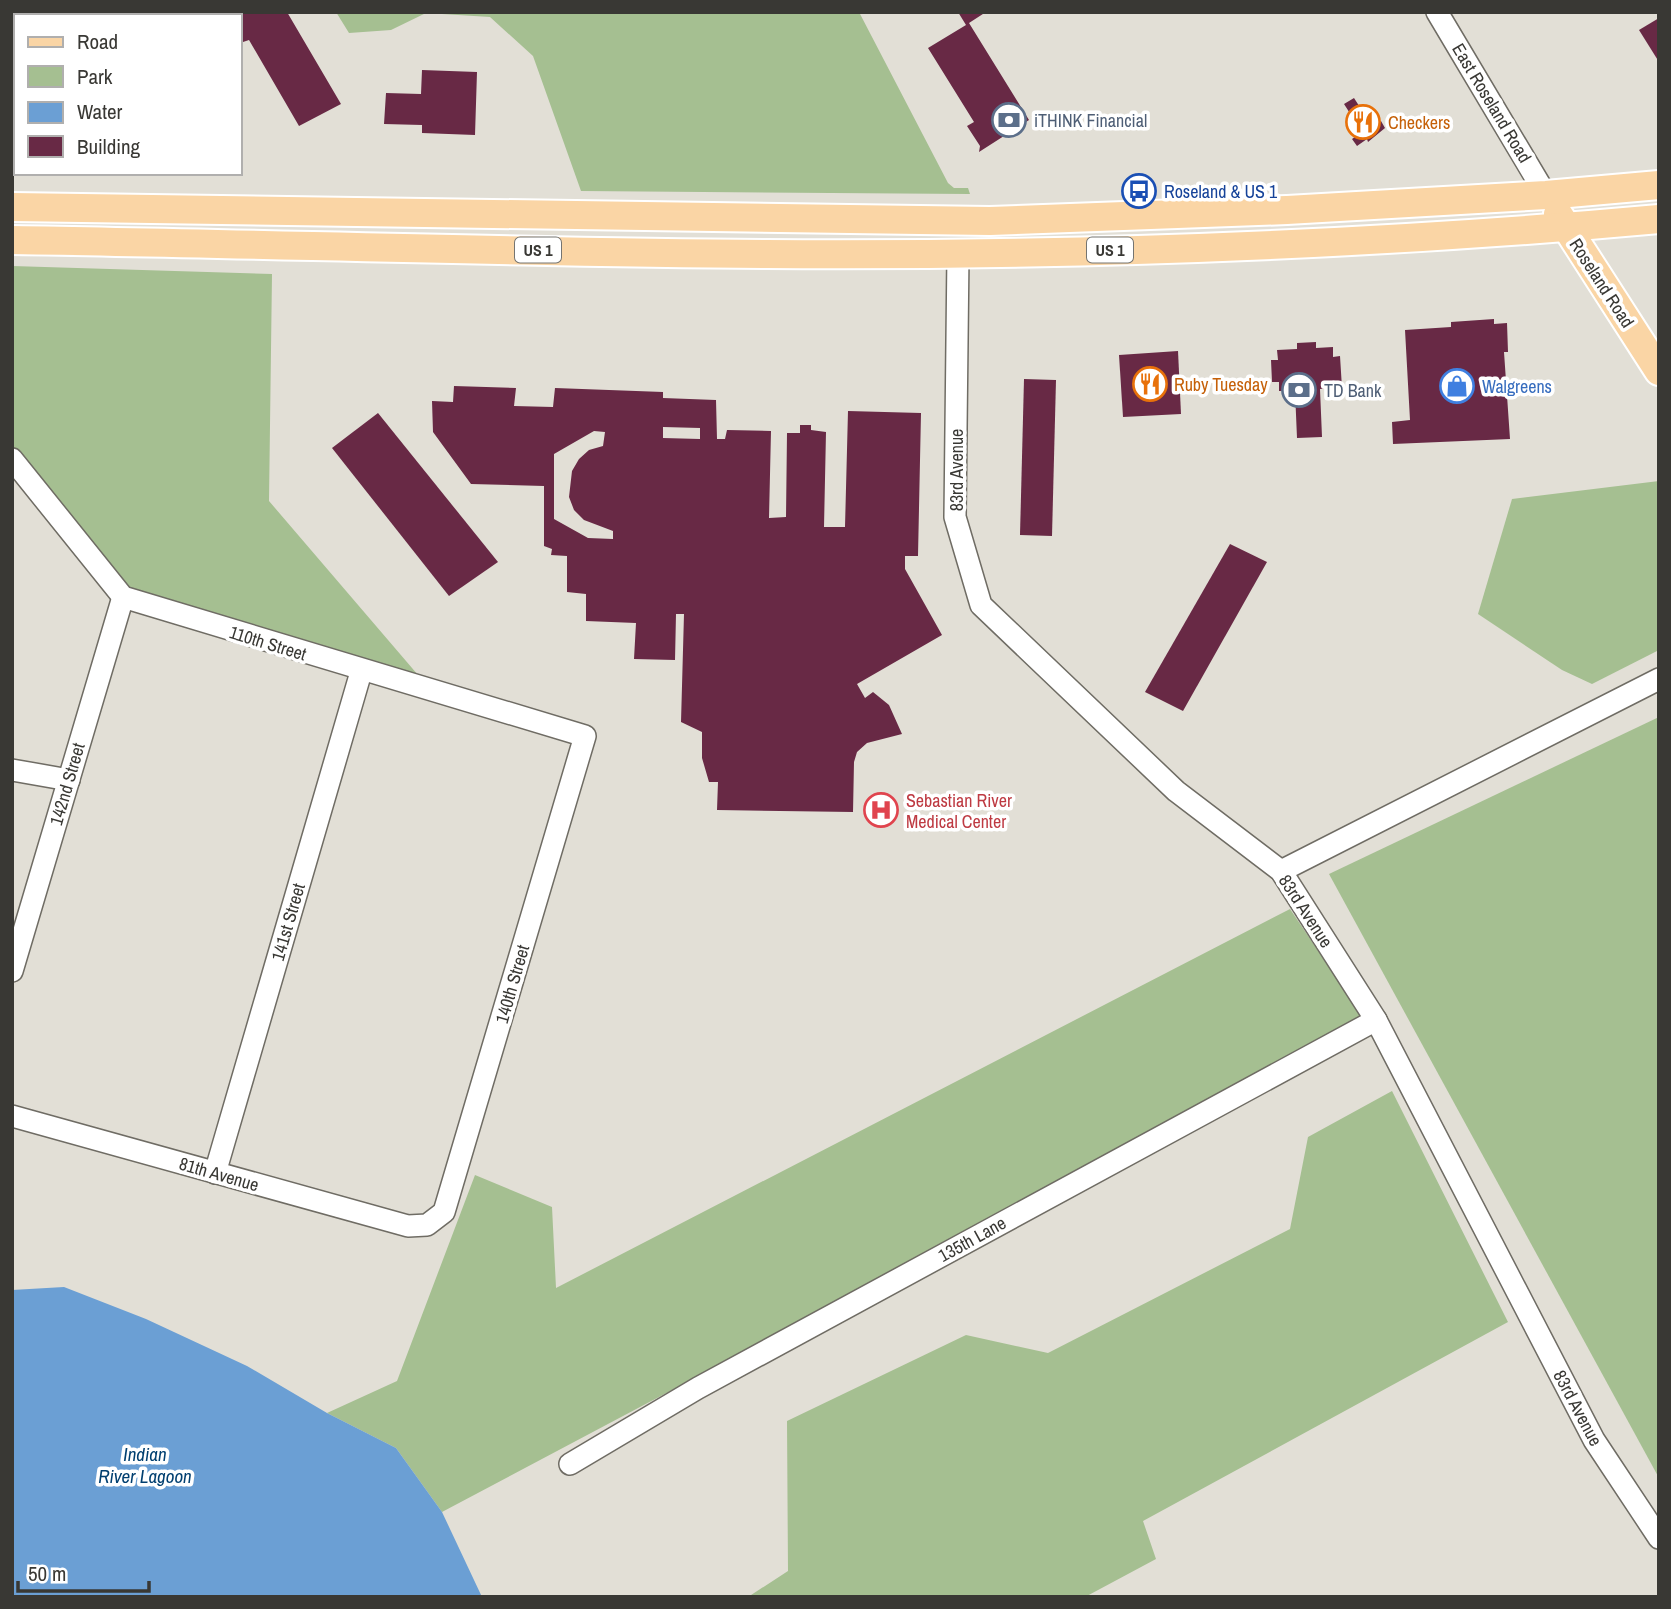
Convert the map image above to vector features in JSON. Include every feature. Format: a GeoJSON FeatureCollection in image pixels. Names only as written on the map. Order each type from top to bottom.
{"type":"FeatureCollection","features":[{"type":"Feature","properties":{"kind":"main road","name":"US 1"},"geometry":{"type":"LineString","coordinates":[[12,207],[764,220],[1003,220],[1287,210],[1546,195],[1659,184]]}},
{"type":"Feature","properties":{"kind":"main road","name":"Roseland Road"},"geometry":{"type":"LineString","coordinates":[[1546,195],[1659,371]]}},
{"type":"Feature","properties":{"kind":"main road","name":"US 1"},"geometry":{"type":"LineString","coordinates":[[12,240],[752,254],[958,253],[1173,249],[1566,227],[1659,219]]}},
{"type":"Feature","properties":{"kind":"main road"},"geometry":{"type":"LineString","coordinates":[[958,253],[972,236],[1003,220]]}},
{"type":"Feature","properties":{"kind":"street","name":"East Roseland Road"},"geometry":{"type":"LineString","coordinates":[[1437,12],[1546,195]]}},
{"type":"Feature","properties":{"kind":"street","name":"83rd Avenue"},"geometry":{"type":"LineString","coordinates":[[958,253],[955,517],[981,605],[1176,791],[1281,871],[1376,1020],[1594,1440],[1659,1538]]}},
{"type":"Feature","properties":{"kind":"street"},"geometry":{"type":"LineString","coordinates":[[12,459],[122,597]]}},
{"type":"Feature","properties":{"kind":"street","name":"110th Street"},"geometry":{"type":"LineString","coordinates":[[122,597],[361,671],[585,736]]}},
{"type":"Feature","properties":{"kind":"street","name":"142nd Street"},"geometry":{"type":"LineString","coordinates":[[12,971],[122,597]]}},
{"type":"Feature","properties":{"kind":"street","name":"141st Street"},"geometry":{"type":"LineString","coordinates":[[215,1173],[361,671]]}},
{"type":"Feature","properties":{"kind":"street"},"geometry":{"type":"LineString","coordinates":[[1281,871],[1659,679]]}},
{"type":"Feature","properties":{"kind":"street","name":"140th Street"},"geometry":{"type":"LineString","coordinates":[[427,1225],[444,1212],[585,736]]}},
{"type":"Feature","properties":{"kind":"street"},"geometry":{"type":"LineString","coordinates":[[12,770],[69,780]]}},
{"type":"Feature","properties":{"kind":"street","name":"135th Lane"},"geometry":{"type":"LineString","coordinates":[[570,1464],[698,1388],[1376,1020]]}},
{"type":"Feature","properties":{"kind":"street","name":"81th Avenue"},"geometry":{"type":"LineString","coordinates":[[12,1116],[408,1226],[427,1225]]}},
{"type":"Feature","properties":{"kind":"green space"},"geometry":{"type":"Polygon","coordinates":[[[336,12],[859,12],[948,183],[954,188],[968,188],[970,194],[581,191],[533,56],[490,17],[426,13],[391,30],[349,33],[336,12]]]}},
{"type":"Feature","properties":{"kind":"green space"},"geometry":{"type":"Polygon","coordinates":[[[12,266],[272,274],[269,501],[424,682],[128,602],[12,450],[12,266]]]}},
{"type":"Feature","properties":{"kind":"green space"},"geometry":{"type":"Polygon","coordinates":[[[1659,481],[1659,650],[1592,684],[1562,670],[1478,614],[1512,499],[1659,481]]]}},
{"type":"Feature","properties":{"kind":"green space"},"geometry":{"type":"Polygon","coordinates":[[[1659,717],[1659,1478],[1329,874],[1659,717]]]}},
{"type":"Feature","properties":{"kind":"green space"},"geometry":{"type":"Polygon","coordinates":[[[1290,909],[1366,1022],[442,1512],[396,1448],[327,1413],[397,1381],[475,1175],[552,1207],[556,1288],[1290,909]]]}},
{"type":"Feature","properties":{"kind":"green space"},"geometry":{"type":"Polygon","coordinates":[[[1392,1091],[1508,1322],[1143,1521],[1156,1559],[1085,1597],[748,1597],[788,1571],[787,1421],[966,1335],[1048,1353],[1290,1229],[1308,1137],[1392,1091]]]}},
{"type":"Feature","properties":{"kind":"water","name":"Indian River Lagoon"},"geometry":{"type":"Polygon","coordinates":[[[64,1287],[146,1319],[247,1366],[327,1413],[396,1448],[442,1512],[482,1597],[12,1597],[12,1290],[64,1287]]]}},
{"type":"Feature","properties":{"kind":"building"},"geometry":{"type":"Polygon","coordinates":[[[287,12],[341,104],[299,126],[249,40],[242,42],[242,14],[198,14],[287,12]]]}},
{"type":"Feature","properties":{"kind":"building"},"geometry":{"type":"Polygon","coordinates":[[[958,12],[986,12],[969,23],[1029,120],[979,152],[980,146],[967,126],[974,122],[928,48],[966,25],[958,12]]]}},
{"type":"Feature","properties":{"kind":"building"},"geometry":{"type":"Polygon","coordinates":[[[1659,18],[1659,62],[1639,30],[1659,18]]]}},
{"type":"Feature","properties":{"kind":"building"},"geometry":{"type":"Polygon","coordinates":[[[12,43],[14,80],[12,80],[12,43]]]}},
{"type":"Feature","properties":{"kind":"building"},"geometry":{"type":"Polygon","coordinates":[[[422,70],[477,72],[475,135],[422,133],[422,125],[384,124],[386,93],[421,94],[422,70]]]}},
{"type":"Feature","properties":{"kind":"building","name":"Checkers"},"geometry":{"type":"Polygon","coordinates":[[[1354,98],[1372,126],[1381,121],[1385,128],[1368,142],[1367,139],[1357,146],[1352,139],[1362,132],[1344,104],[1354,98]]]}},
{"type":"Feature","properties":{"kind":"building","name":"Walgreens"},"geometry":{"type":"Polygon","coordinates":[[[1494,319],[1494,324],[1507,323],[1508,352],[1504,352],[1510,439],[1393,444],[1392,422],[1410,420],[1405,330],[1451,327],[1451,322],[1494,319]]]}},
{"type":"Feature","properties":{"kind":"building","name":"TD Bank"},"geometry":{"type":"Polygon","coordinates":[[[1316,342],[1316,348],[1333,347],[1333,357],[1340,356],[1342,388],[1320,389],[1322,437],[1297,438],[1295,391],[1279,391],[1279,382],[1272,382],[1271,360],[1278,360],[1277,350],[1297,349],[1297,343],[1316,342]]]}},
{"type":"Feature","properties":{"kind":"building","name":"Ruby Tuesday"},"geometry":{"type":"Polygon","coordinates":[[[1178,351],[1181,414],[1123,417],[1119,355],[1178,351]]]}},
{"type":"Feature","properties":{"kind":"building"},"geometry":{"type":"Polygon","coordinates":[[[1024,379],[1056,380],[1052,536],[1020,535],[1024,379]]]}},
{"type":"Feature","properties":{"kind":"building"},"geometry":{"type":"Polygon","coordinates":[[[454,386],[516,388],[514,406],[553,407],[555,388],[663,392],[663,398],[716,400],[717,439],[725,439],[727,430],[771,431],[769,518],[786,517],[787,433],[800,433],[800,425],[811,425],[811,430],[826,432],[824,527],[845,527],[848,411],[921,413],[918,556],[905,556],[905,569],[942,635],[857,684],[865,698],[873,692],[889,705],[902,734],[867,743],[857,752],[854,762],[853,812],[717,810],[718,782],[709,782],[702,758],[702,732],[681,722],[684,614],[676,614],[675,660],[634,659],[636,623],[586,621],[586,594],[567,592],[567,556],[551,555],[552,549],[544,546],[544,486],[471,484],[433,432],[432,401],[453,402],[454,386]],[[663,427],[663,438],[700,439],[700,428],[663,427]],[[594,431],[554,454],[554,519],[588,538],[613,539],[613,531],[584,520],[574,510],[569,497],[572,471],[579,459],[589,450],[603,446],[605,432],[594,431]]]}},
{"type":"Feature","properties":{"kind":"building"},"geometry":{"type":"Polygon","coordinates":[[[378,413],[498,562],[449,596],[332,448],[378,413]]]}},
{"type":"Feature","properties":{"kind":"building"},"geometry":{"type":"Polygon","coordinates":[[[1230,544],[1267,562],[1183,711],[1145,692],[1230,544]]]}},
{"type":"Feature","properties":{"kind":"place","name":"iTHINK Financial"},"geometry":{"type":"Point","coordinates":[1009,120]}},
{"type":"Feature","properties":{"kind":"place","name":"Checkers"},"geometry":{"type":"Point","coordinates":[1363,122]}},
{"type":"Feature","properties":{"kind":"place","name":"Roseland & US 1"},"geometry":{"type":"Point","coordinates":[1139,191]}},
{"type":"Feature","properties":{"kind":"place","name":"Ruby Tuesday"},"geometry":{"type":"Point","coordinates":[1150,384]}},
{"type":"Feature","properties":{"kind":"place","name":"Walgreens"},"geometry":{"type":"Point","coordinates":[1457,386]}},
{"type":"Feature","properties":{"kind":"place","name":"TD Bank"},"geometry":{"type":"Point","coordinates":[1299,390]}},
{"type":"Feature","properties":{"kind":"place","name":"Sebastian River Medical Center"},"geometry":{"type":"Point","coordinates":[881,810]}}]}
